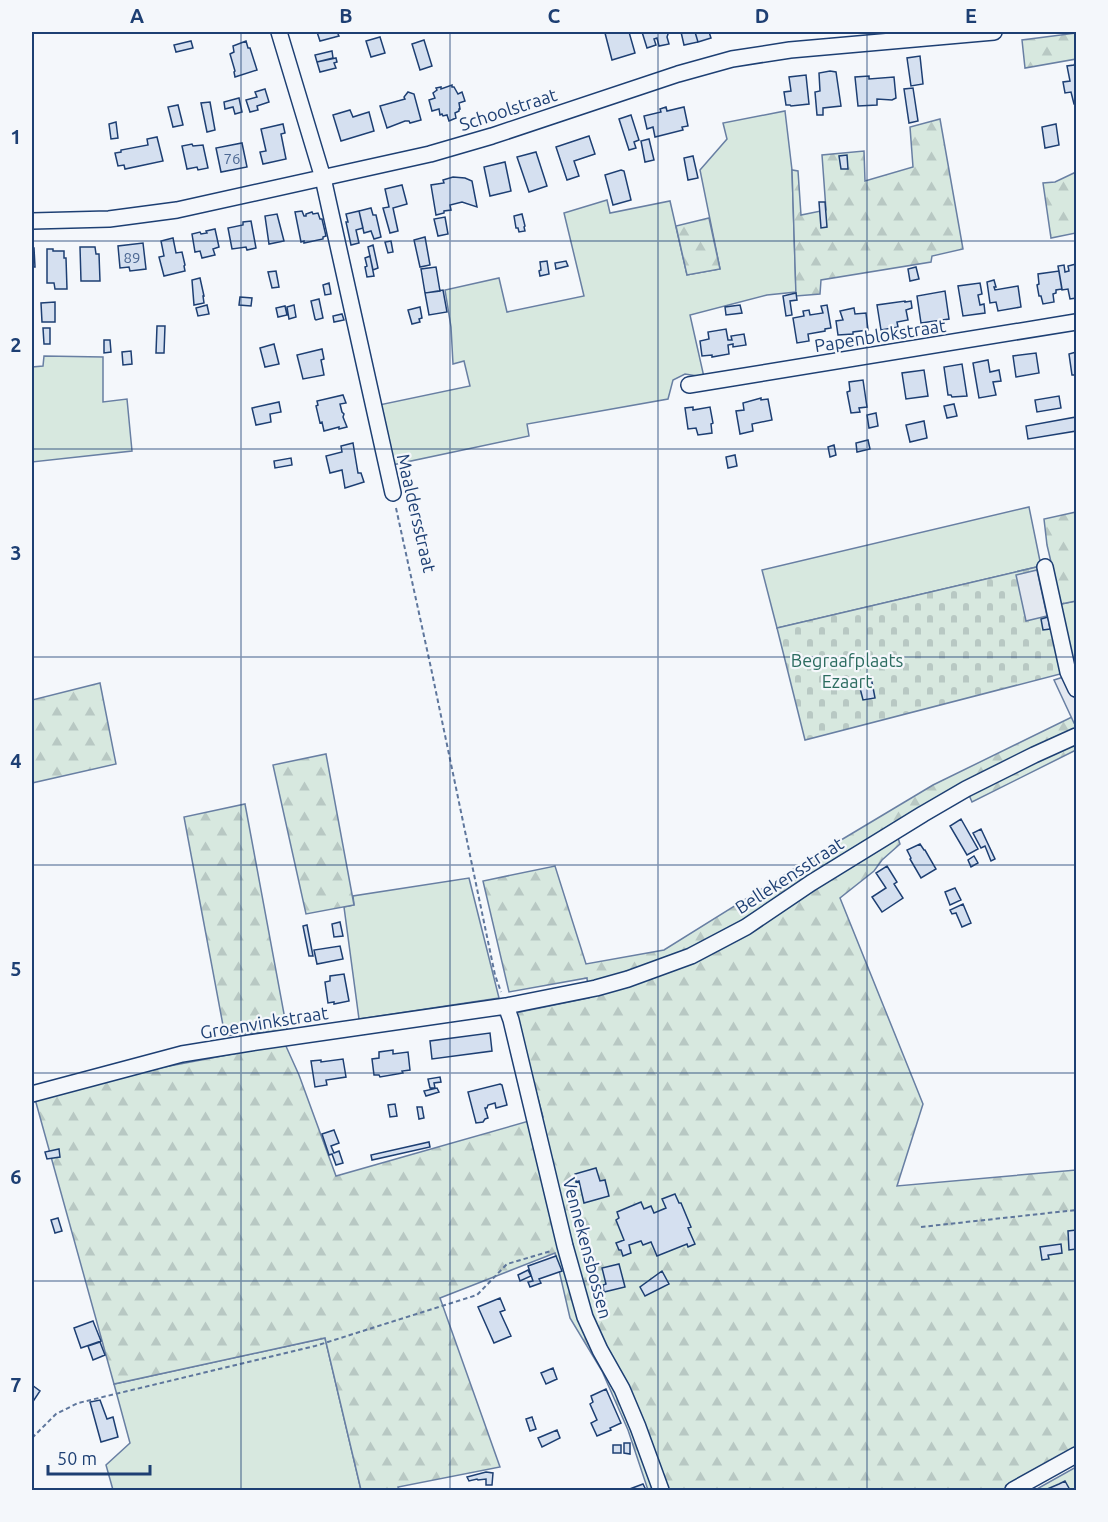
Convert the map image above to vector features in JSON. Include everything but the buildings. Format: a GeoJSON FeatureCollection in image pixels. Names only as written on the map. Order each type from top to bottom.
{"type":"FeatureCollection","features":[{"type":"Feature","properties":{"kind":"street","name":"Maaldersstraat"},"geometry":{"type":"LineString","coordinates":[[279,32],[323,178],[393,493]]}},
{"type":"Feature","properties":{"kind":"street","name":"Schoolstraat"},"geometry":{"type":"LineString","coordinates":[[32,221],[109,219],[153,214],[323,178],[452,148],[678,74],[732,59],[790,50],[994,32]]}},
{"type":"Feature","properties":{"kind":"street","name":"Papenblokstraat"},"geometry":{"type":"LineString","coordinates":[[689,385],[1077,322]]}},
{"type":"Feature","properties":{"kind":"street"},"geometry":{"type":"LineString","coordinates":[[1045,567],[1068,672],[1077,689]]}},
{"type":"Feature","properties":{"kind":"street","name":"Bellekensstraat"},"geometry":{"type":"LineString","coordinates":[[506,1006],[596,988],[691,956],[746,927],[923,813],[966,789],[1077,736]]}},
{"type":"Feature","properties":{"kind":"street","name":"Groenvinkstraat"},"geometry":{"type":"LineString","coordinates":[[32,1094],[182,1054],[506,1006]]}},
{"type":"Feature","properties":{"kind":"street","name":"Vennekensbossen"},"geometry":{"type":"LineString","coordinates":[[506,1006],[565,1246],[585,1317],[622,1389],[661,1491]]}},
{"type":"Feature","properties":{"kind":"street"},"geometry":{"type":"LineString","coordinates":[[1013,1491],[1077,1455]]}},
{"type":"Feature","properties":{"kind":"path","name":"Maaldersstraat"},"geometry":{"type":"LineString","coordinates":[[393,493],[495,975],[506,1006]]}},
{"type":"Feature","properties":{"kind":"path"},"geometry":{"type":"LineString","coordinates":[[921,1227],[1077,1210]]}},
{"type":"Feature","properties":{"kind":"path"},"geometry":{"type":"LineString","coordinates":[[32,1438],[56,1414],[78,1403],[315,1346],[477,1295],[507,1264],[565,1246]]}},
{"type":"Feature","properties":{"kind":"green space"},"geometry":{"type":"Polygon","coordinates":[[[1076,33],[1076,59],[1025,68],[1022,40],[1076,33]]]}},
{"type":"Feature","properties":{"kind":"green space"},"geometry":{"type":"Polygon","coordinates":[[[785,111],[792,170],[796,292],[767,295],[690,315],[704,377],[685,374],[673,380],[668,399],[527,424],[529,436],[392,465],[379,405],[470,386],[464,361],[453,364],[451,327],[445,290],[499,278],[507,312],[584,296],[564,213],[607,200],[610,213],[670,201],[687,275],[720,269],[700,170],[727,139],[723,123],[785,111]]]}},
{"type":"Feature","properties":{"kind":"green space"},"geometry":{"type":"Polygon","coordinates":[[[940,119],[963,249],[932,256],[931,262],[821,280],[820,294],[796,296],[792,170],[798,171],[801,215],[826,210],[822,155],[864,151],[865,181],[913,167],[910,127],[940,119]]]}},
{"type":"Feature","properties":{"kind":"green space"},"geometry":{"type":"Polygon","coordinates":[[[1076,172],[1076,233],[1051,238],[1043,183],[1055,182],[1076,172]]]}},
{"type":"Feature","properties":{"kind":"green space"},"geometry":{"type":"Polygon","coordinates":[[[709,218],[720,269],[687,275],[676,226],[709,218]]]}},
{"type":"Feature","properties":{"kind":"green space"},"geometry":{"type":"Polygon","coordinates":[[[44,356],[103,357],[103,402],[127,399],[132,451],[32,462],[32,367],[43,366],[44,356]]]}},
{"type":"Feature","properties":{"kind":"green space"},"geometry":{"type":"Polygon","coordinates":[[[1029,507],[1041,566],[777,628],[762,570],[1029,507]]]}},
{"type":"Feature","properties":{"kind":"green space"},"geometry":{"type":"Polygon","coordinates":[[[1076,512],[1076,601],[1061,604],[1047,545],[1044,519],[1076,512]]]}},
{"type":"Feature","properties":{"kind":"green space","name":"Begraafplaats Ezaart"},"geometry":{"type":"Polygon","coordinates":[[[1041,566],[1064,673],[805,740],[777,628],[1041,566]]]}},
{"type":"Feature","properties":{"kind":"green space"},"geometry":{"type":"Polygon","coordinates":[[[1076,601],[1076,674],[1073,674],[1061,604],[1076,601]]]}},
{"type":"Feature","properties":{"kind":"green space"},"geometry":{"type":"Polygon","coordinates":[[[100,683],[116,764],[32,783],[32,700],[100,683]]]}},
{"type":"Feature","properties":{"kind":"green space"},"geometry":{"type":"Polygon","coordinates":[[[1076,715],[1076,750],[972,802],[969,795],[898,838],[900,844],[882,860],[874,871],[840,898],[923,1104],[897,1186],[1076,1170],[1076,1449],[1006,1490],[648,1490],[628,1430],[602,1371],[570,1318],[555,1253],[440,1298],[500,1467],[398,1487],[399,1490],[361,1490],[325,1338],[114,1384],[35,1099],[159,1068],[285,1044],[299,1075],[336,1176],[543,1117],[515,1013],[589,998],[587,978],[509,992],[483,881],[555,866],[586,964],[664,950],[933,785],[1076,715]]]}},
{"type":"Feature","properties":{"kind":"green space"},"geometry":{"type":"Polygon","coordinates":[[[326,754],[354,905],[306,914],[273,765],[326,754]]]}},
{"type":"Feature","properties":{"kind":"green space"},"geometry":{"type":"Polygon","coordinates":[[[245,804],[287,1030],[225,1036],[184,817],[245,804]]]}},
{"type":"Feature","properties":{"kind":"green space"},"geometry":{"type":"Polygon","coordinates":[[[469,878],[499,998],[359,1019],[344,907],[354,905],[353,896],[469,878]]]}},
{"type":"Feature","properties":{"kind":"green space"},"geometry":{"type":"Polygon","coordinates":[[[325,1338],[361,1490],[113,1490],[106,1465],[130,1443],[114,1384],[325,1338]]]}},
{"type":"Feature","properties":{"kind":"green space"},"geometry":{"type":"Polygon","coordinates":[[[1076,1467],[1076,1490],[1035,1490],[1076,1467]]]}},
{"type":"Feature","properties":{"kind":"shaded area"},"geometry":{"type":"Polygon","coordinates":[[[1037,570],[1047,616],[1026,621],[1016,575],[1037,570]]]}},
{"type":"Feature","properties":{"kind":"shaded area"},"geometry":{"type":"Polygon","coordinates":[[[1076,673],[1076,722],[1074,723],[1054,680],[1076,673]]]}}]}
